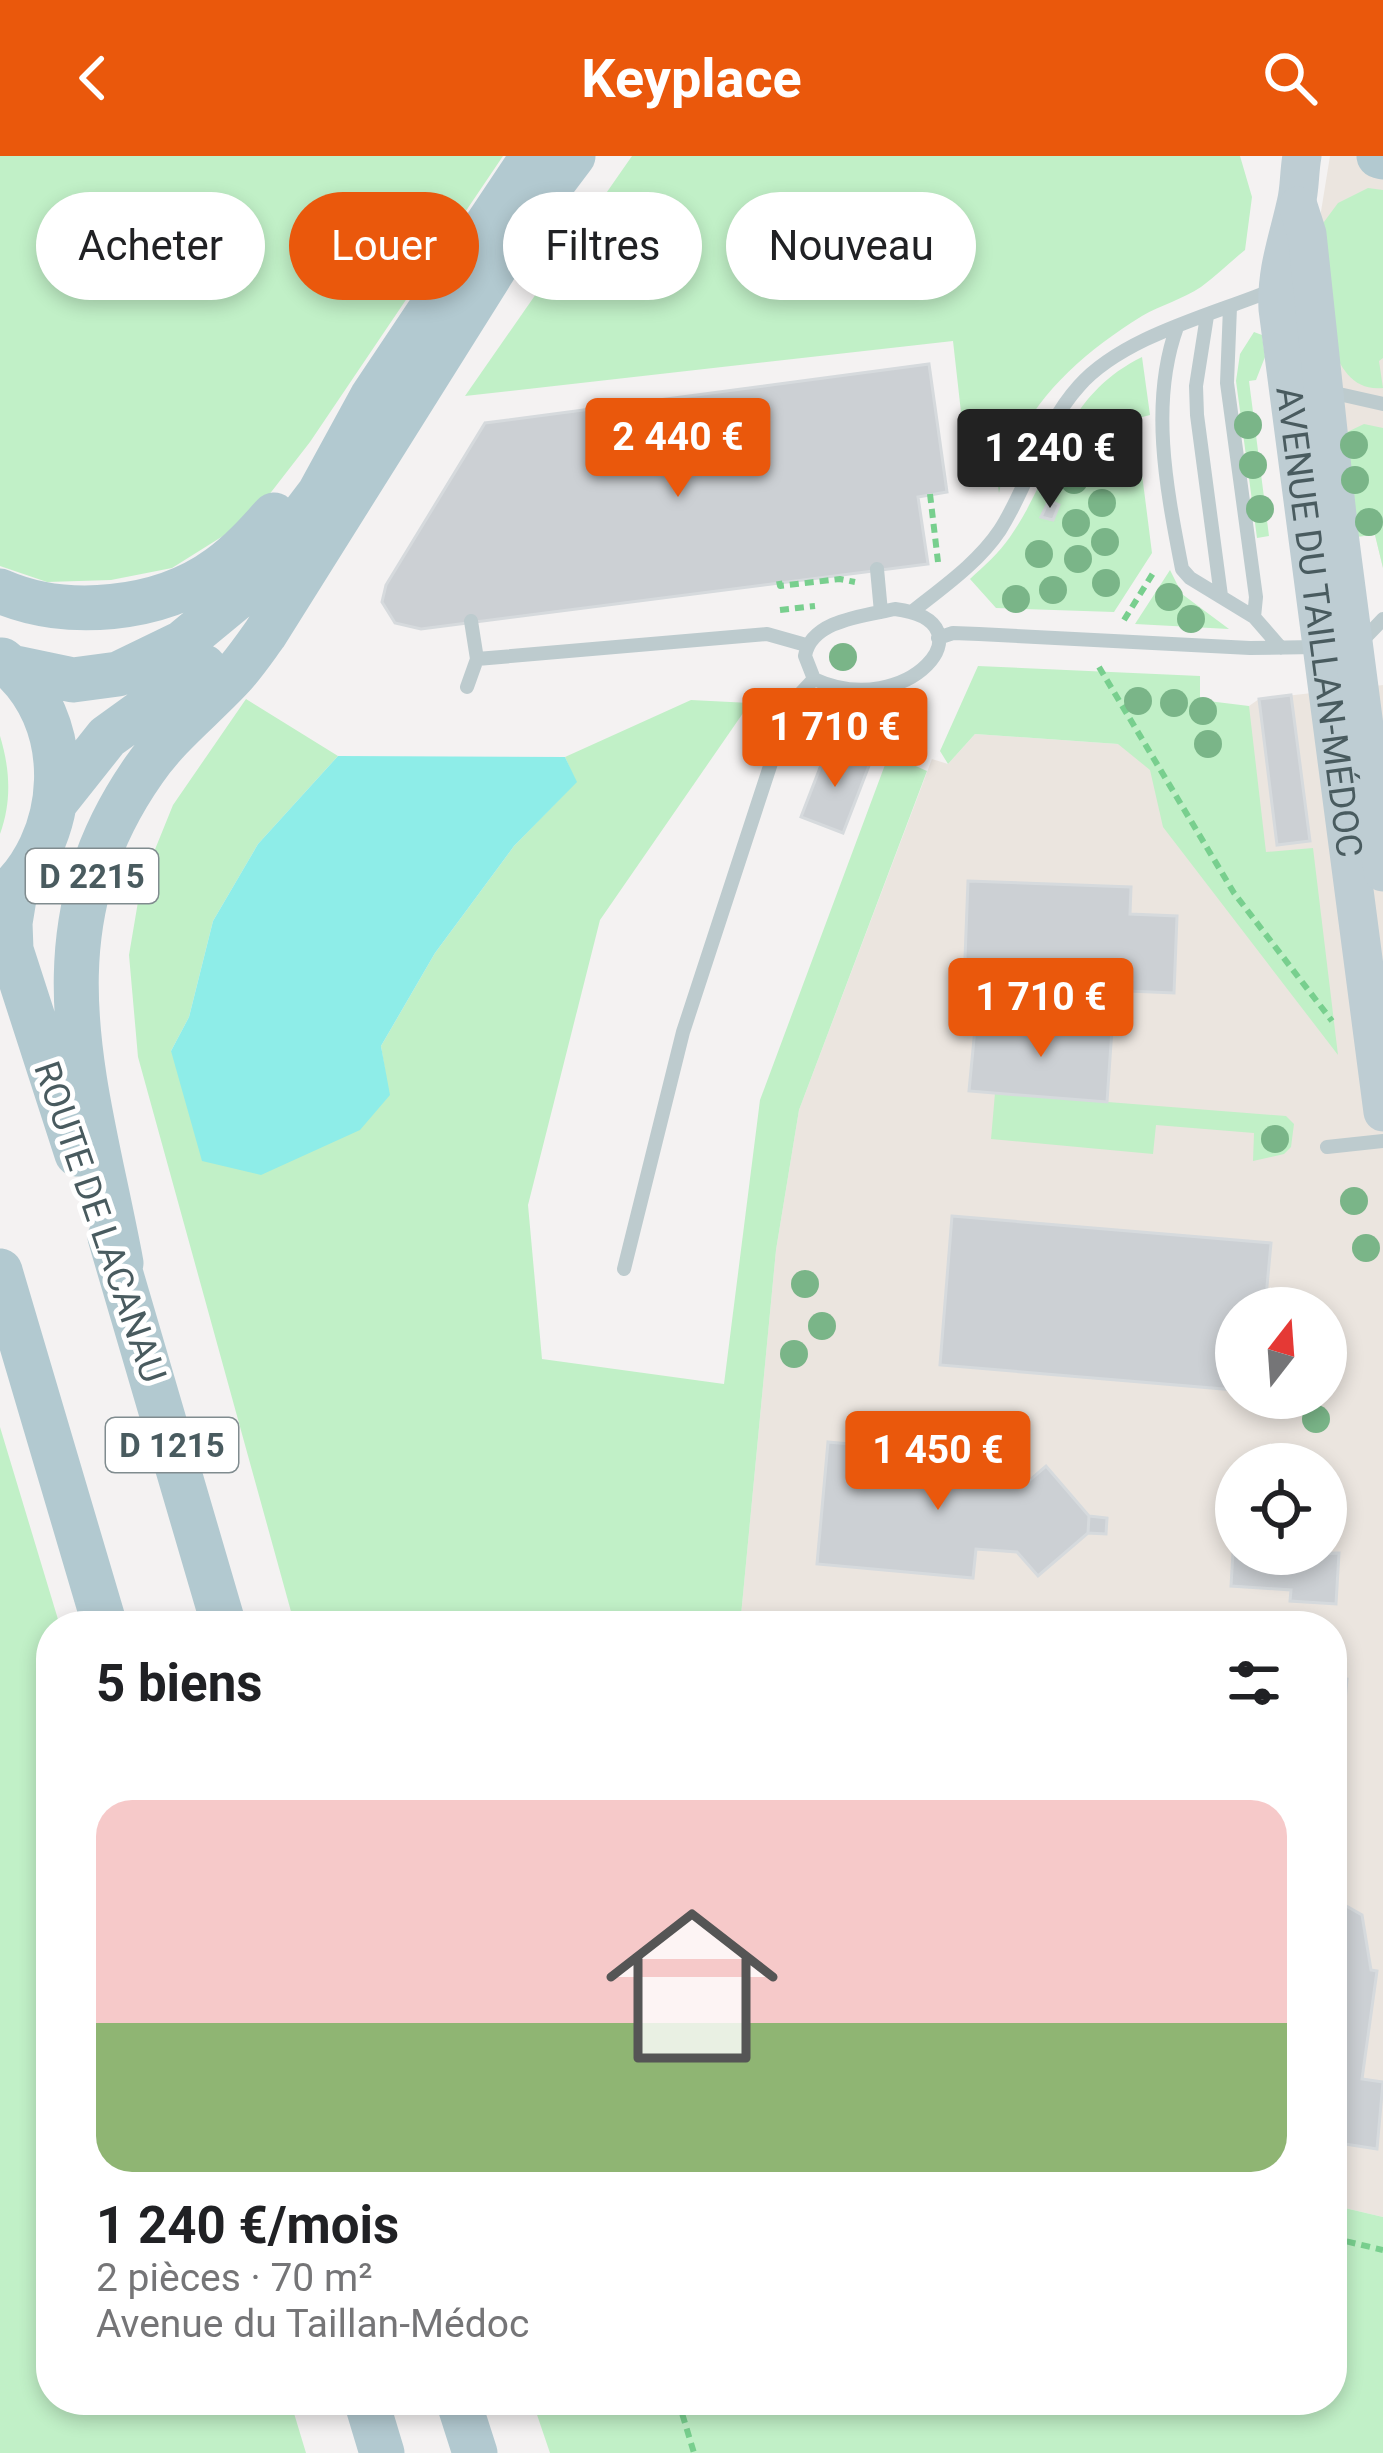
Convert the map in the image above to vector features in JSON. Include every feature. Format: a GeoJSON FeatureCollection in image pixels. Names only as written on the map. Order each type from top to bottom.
{"type":"FeatureCollection","features":[{"type":"Feature","properties":{"kind":"main road"},"geometry":{"type":"LineString","coordinates":[[5,663],[47,677],[95,679],[118,674],[182,643],[245,591],[319,494],[371,397],[532,156]]}},
{"type":"Feature","properties":{"kind":"main road","name":"D 2215"},"geometry":{"type":"LineString","coordinates":[[121,1263],[76,1039],[74,999],[85,903],[99,852],[122,803],[175,730],[232,676],[316,557],[524,221],[573,156]]}},
{"type":"Feature","properties":{"kind":"main road"},"geometry":{"type":"LineString","coordinates":[[0,591],[44,604],[85,607],[135,604],[181,590],[217,570],[250,542],[371,397]]}},
{"type":"Feature","properties":{"kind":"main road","name":"D 2215"},"geometry":{"type":"LineString","coordinates":[[57,800],[107,737],[212,661],[316,557]]}},
{"type":"Feature","properties":{"kind":"main road"},"geometry":{"type":"LineString","coordinates":[[5,663],[40,706],[56,752],[57,800],[44,846],[8,893]]}},
{"type":"Feature","properties":{"kind":"main road","name":"ROUTE DE LACANAU"},"geometry":{"type":"LineString","coordinates":[[8,893],[19,982],[71,1140],[121,1263],[220,1611]]}},
{"type":"Feature","properties":{"kind":"main road","name":"D 1215"},"geometry":{"type":"LineString","coordinates":[[0,1271],[101,1611]]}},
{"type":"Feature","properties":{"kind":"main road"},"geometry":{"type":"LineString","coordinates":[[370,2415],[382,2453]]}},
{"type":"Feature","properties":{"kind":"main road"},"geometry":{"type":"LineString","coordinates":[[463,2415],[475,2453]]}},
{"type":"Feature","properties":{"kind":"street","name":"AVENUE DU TAILLAN-MÉDOC"},"geometry":{"type":"LineString","coordinates":[[1302,156],[1297,202],[1277,288],[1285,388],[1383,872]]}},
{"type":"Feature","properties":{"kind":"street","name":"AVENUE DU TAILLAN-MÉDOC"},"geometry":{"type":"LineString","coordinates":[[1297,202],[1307,234],[1325,391],[1334,639],[1383,1112]]}},
{"type":"Feature","properties":{"kind":"lane"},"geometry":{"type":"LineString","coordinates":[[913,611],[938,638],[939,652],[914,678],[850,689],[814,679],[807,668],[806,645],[824,628],[881,612],[913,611],[979,556],[1001,529],[1047,431],[1080,385],[1110,358],[1277,288]]}},
{"type":"Feature","properties":{"kind":"lane"},"geometry":{"type":"LineString","coordinates":[[1230,308],[1228,383],[1255,617]]}},
{"type":"Feature","properties":{"kind":"lane"},"geometry":{"type":"LineString","coordinates":[[1207,316],[1196,415],[1221,596]]}},
{"type":"Feature","properties":{"kind":"lane"},"geometry":{"type":"LineString","coordinates":[[1177,328],[1160,387],[1182,569],[1255,617],[1334,639]]}},
{"type":"Feature","properties":{"kind":"lane"},"geometry":{"type":"LineString","coordinates":[[1325,391],[1383,404]]}},
{"type":"Feature","properties":{"kind":"lane"},"geometry":{"type":"LineString","coordinates":[[878,568],[881,612]]}},
{"type":"Feature","properties":{"kind":"lane"},"geometry":{"type":"LineString","coordinates":[[467,687],[477,658],[471,621]]}},
{"type":"Feature","properties":{"kind":"lane"},"geometry":{"type":"LineString","coordinates":[[477,658],[767,634],[806,645]]}},
{"type":"Feature","properties":{"kind":"lane"},"geometry":{"type":"LineString","coordinates":[[938,638],[979,634],[1334,639]]}},
{"type":"Feature","properties":{"kind":"lane"},"geometry":{"type":"LineString","coordinates":[[624,1269],[683,1032],[773,757],[799,695],[814,679]]}},
{"type":"Feature","properties":{"kind":"lane"},"geometry":{"type":"LineString","coordinates":[[1327,1147],[1383,1141]]}},
{"type":"Feature","properties":{"kind":"path"},"geometry":{"type":"LineString","coordinates":[[929,494],[939,570],[949,582]]}},
{"type":"Feature","properties":{"kind":"path"},"geometry":{"type":"LineString","coordinates":[[1123,621],[1162,558],[1179,555]]}},
{"type":"Feature","properties":{"kind":"path"},"geometry":{"type":"LineString","coordinates":[[779,580],[780,586],[840,579]]}},
{"type":"Feature","properties":{"kind":"path"},"geometry":{"type":"LineString","coordinates":[[1099,666],[1234,892],[1324,1014],[1337,1024],[1346,1024]]}},
{"type":"Feature","properties":{"kind":"path"},"geometry":{"type":"LineString","coordinates":[[1347,2242],[1383,2250]]}},
{"type":"Feature","properties":{"kind":"path"},"geometry":{"type":"LineString","coordinates":[[683,2415],[694,2453]]}},
{"type":"Feature","properties":{"kind":"shaded area"},"geometry":{"type":"Polygon","coordinates":[[[1330,156],[1383,156],[1383,568],[1375,535],[1354,537],[1318,230],[1330,156]]]}},
{"type":"Feature","properties":{"kind":"shaded area"},"geometry":{"type":"Polygon","coordinates":[[[1383,685],[1383,2217],[1347,2209],[1347,1611],[741,1611],[776,1250],[799,1110],[932,759],[948,764],[975,734],[1118,744],[1249,706],[1259,699],[1383,685]]]}},
{"type":"Feature","properties":{"kind":"green space"},"geometry":{"type":"Polygon","coordinates":[[[0,156],[503,156],[479,192],[289,192],[289,300],[406,300],[310,442],[265,500],[223,536],[172,568],[111,580],[47,582],[0,566],[0,156]]]}},
{"type":"Feature","properties":{"kind":"green space"},"geometry":{"type":"Polygon","coordinates":[[[632,156],[1240,156],[1252,197],[1245,250],[1201,287],[1142,316],[1071,370],[1019,437],[999,493],[988,421],[962,421],[953,341],[465,396],[532,300],[702,300],[702,192],[607,192],[632,156]]]}},
{"type":"Feature","properties":{"kind":"green space"},"geometry":{"type":"Polygon","coordinates":[[[1368,188],[1383,190],[1383,358],[1379,361],[1383,388],[1362,385],[1346,372],[1335,352],[1321,274],[1318,230],[1338,203],[1368,188]]]}},
{"type":"Feature","properties":{"kind":"green space"},"geometry":{"type":"Polygon","coordinates":[[[1254,332],[1262,335],[1265,357],[1256,380],[1249,381],[1269,536],[1257,538],[1236,381],[1240,354],[1254,332]]]}},
{"type":"Feature","properties":{"kind":"green space"},"geometry":{"type":"Polygon","coordinates":[[[1142,357],[1150,415],[1135,419],[1152,553],[1114,612],[996,608],[970,579],[1010,537],[1077,414],[1115,374],[1142,357]]]}},
{"type":"Feature","properties":{"kind":"green space"},"geometry":{"type":"Polygon","coordinates":[[[1364,424],[1383,428],[1383,568],[1375,535],[1354,537],[1341,435],[1364,424]]]}},
{"type":"Feature","properties":{"kind":"green space"},"geometry":{"type":"Polygon","coordinates":[[[1170,570],[1182,594],[1229,629],[1135,624],[1170,570]]]}},
{"type":"Feature","properties":{"kind":"green space"},"geometry":{"type":"Polygon","coordinates":[[[978,666],[1200,676],[1200,700],[1249,706],[1266,852],[1313,848],[1338,1055],[1163,827],[1150,770],[1118,744],[975,734],[948,764],[940,751],[978,666]]]}},
{"type":"Feature","properties":{"kind":"green space"},"geometry":{"type":"Polygon","coordinates":[[[246,699],[338,756],[258,844],[213,921],[189,1017],[171,1051],[389,1096],[381,1046],[435,953],[514,846],[576,782],[565,757],[691,700],[750,703],[600,920],[528,1205],[542,1359],[724,1384],[760,1100],[889,754],[927,771],[799,1110],[776,1250],[741,1611],[291,1611],[138,1057],[129,955],[141,884],[173,805],[246,699]]]}},
{"type":"Feature","properties":{"kind":"green space"},"geometry":{"type":"Polygon","coordinates":[[[0,736],[8,785],[0,834],[0,736]]]}},
{"type":"Feature","properties":{"kind":"green space"},"geometry":{"type":"Polygon","coordinates":[[[995,1093],[1286,1116],[1294,1124],[1291,1147],[1284,1154],[1253,1161],[1254,1133],[1156,1125],[1153,1154],[991,1139],[995,1093]]]}},
{"type":"Feature","properties":{"kind":"green space"},"geometry":{"type":"Polygon","coordinates":[[[0,1427],[55,1611],[36,1611],[36,2415],[295,2415],[306,2453],[0,2453],[0,1427]]]}},
{"type":"Feature","properties":{"kind":"green space"},"geometry":{"type":"Polygon","coordinates":[[[1347,2209],[1383,2217],[1383,2453],[550,2453],[537,2415],[1347,2415],[1347,2209]]]}},
{"type":"Feature","properties":{"kind":"water"},"geometry":{"type":"Polygon","coordinates":[[[338,756],[565,757],[577,782],[514,846],[435,953],[381,1046],[390,1095],[360,1130],[261,1175],[202,1161],[171,1051],[189,1017],[213,921],[258,844],[338,756]]]}},
{"type":"Feature","properties":{"kind":"building"},"geometry":{"type":"Polygon","coordinates":[[[929,364],[947,492],[918,497],[928,564],[421,629],[395,623],[382,602],[386,585],[485,423],[929,364]]]}},
{"type":"Feature","properties":{"kind":"building"},"geometry":{"type":"Polygon","coordinates":[[[1049,500],[1059,505],[1053,520],[1041,517],[1049,500]]]}},
{"type":"Feature","properties":{"kind":"building"},"geometry":{"type":"Polygon","coordinates":[[[1291,695],[1310,841],[1277,845],[1259,699],[1291,695]]]}},
{"type":"Feature","properties":{"kind":"building"},"geometry":{"type":"Polygon","coordinates":[[[828,747],[870,763],[843,833],[801,817],[828,747]]]}},
{"type":"Feature","properties":{"kind":"building"},"geometry":{"type":"Polygon","coordinates":[[[968,881],[1131,887],[1130,914],[1177,916],[1174,993],[964,984],[968,881]]]}},
{"type":"Feature","properties":{"kind":"building"},"geometry":{"type":"Polygon","coordinates":[[[976,1018],[1112,1029],[1107,1102],[969,1091],[976,1018]]]}},
{"type":"Feature","properties":{"kind":"building"},"geometry":{"type":"Polygon","coordinates":[[[952,1216],[1271,1243],[1267,1287],[1215,1287],[1215,1388],[940,1365],[952,1216]]]}},
{"type":"Feature","properties":{"kind":"building"},"geometry":{"type":"Polygon","coordinates":[[[828,1442],[984,1456],[982,1482],[1023,1486],[1046,1466],[1089,1516],[1088,1533],[1038,1576],[1017,1552],[976,1549],[973,1578],[817,1564],[828,1442]]]}},
{"type":"Feature","properties":{"kind":"building"},"geometry":{"type":"Polygon","coordinates":[[[1089,1516],[1107,1518],[1106,1534],[1088,1533],[1089,1516]]]}},
{"type":"Feature","properties":{"kind":"building"},"geometry":{"type":"Polygon","coordinates":[[[1232,1575],[1338,1575],[1336,1604],[1290,1601],[1291,1590],[1231,1586],[1232,1575]]]}},
{"type":"Feature","properties":{"kind":"building"},"geometry":{"type":"Polygon","coordinates":[[[1347,1906],[1362,1915],[1371,1970],[1377,1971],[1362,2079],[1383,2082],[1377,2149],[1347,2144],[1347,1906]]]}}]}
